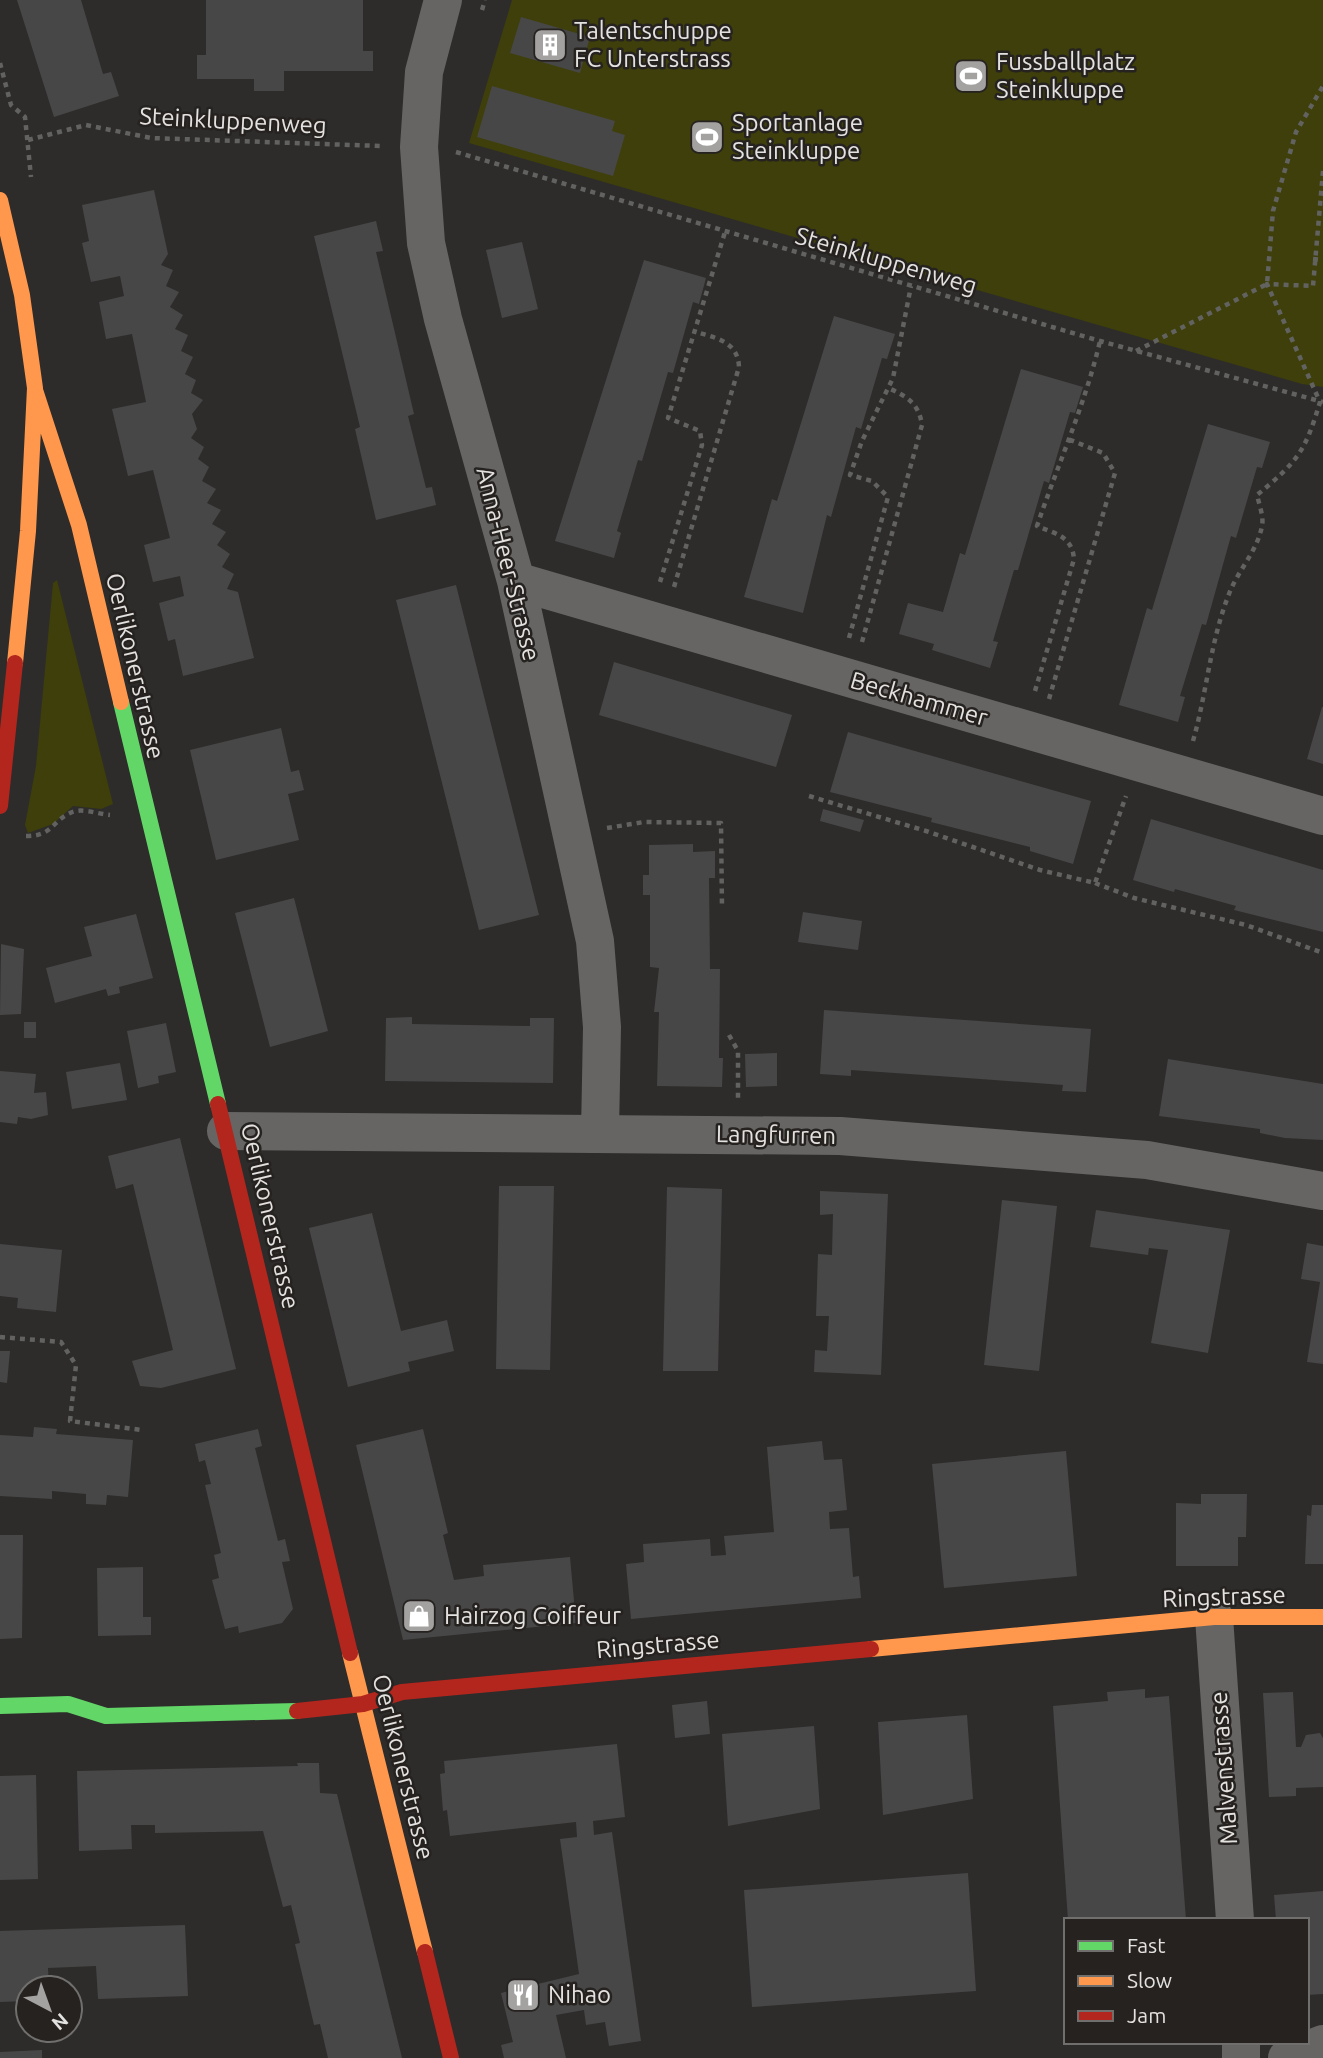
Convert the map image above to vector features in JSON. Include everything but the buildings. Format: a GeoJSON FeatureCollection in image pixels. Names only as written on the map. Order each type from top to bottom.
{"type":"FeatureCollection","features":[{"type":"Feature","properties":{"kind":"street","name":"Anna-Heer-Strasse"},"geometry":{"type":"LineString","coordinates":[[443,0],[424,72],[419,147],[426,243],[443,319],[516,581],[595,941],[602,1027],[600,1132]]}},
{"type":"Feature","properties":{"kind":"street"},"geometry":{"type":"LineString","coordinates":[[0,200],[22,295],[35,388],[28,531],[0,806]]}},
{"type":"Feature","properties":{"kind":"street","name":"Oerlikonerstrasse"},"geometry":{"type":"LineString","coordinates":[[35,388],[79,525],[203,1050],[226,1131],[451,2058]]}},
{"type":"Feature","properties":{"kind":"street","name":"Beckhammer"},"geometry":{"type":"LineString","coordinates":[[516,581],[1323,816]]}},
{"type":"Feature","properties":{"kind":"street","name":"Langfurren"},"geometry":{"type":"LineString","coordinates":[[226,1131],[840,1136],[1147,1160],[1323,1191]]}},
{"type":"Feature","properties":{"kind":"street","name":"Ringstrasse"},"geometry":{"type":"LineString","coordinates":[[0,1706],[68,1704],[106,1716],[311,1711],[363,1704],[402,1692],[1214,1617],[1323,1617]]}},
{"type":"Feature","properties":{"kind":"street","name":"Malvenstrasse"},"geometry":{"type":"LineString","coordinates":[[1214,1617],[1234,1918]]}},
{"type":"Feature","properties":{"kind":"street"},"geometry":{"type":"LineString","coordinates":[[1287,2058],[1323,2044]]}},
{"type":"Feature","properties":{"kind":"path"},"geometry":{"type":"LineString","coordinates":[[0,63],[10,105],[25,117],[32,190]]}},
{"type":"Feature","properties":{"kind":"path"},"geometry":{"type":"LineString","coordinates":[[1183,775],[1205,698],[1205,675],[1229,592],[1258,542],[1264,522],[1257,495],[1292,466],[1310,437],[1322,402],[1266,284],[1273,211],[1296,132],[1323,86]]}},
{"type":"Feature","properties":{"kind":"path","name":"Steinkluppenweg"},"geometry":{"type":"LineString","coordinates":[[28,140],[86,125],[151,138],[383,146]]}},
{"type":"Feature","properties":{"kind":"path","name":"Steinkluppenweg"},"geometry":{"type":"LineString","coordinates":[[454,152],[1100,341],[1322,402]]}},
{"type":"Feature","properties":{"kind":"path"},"geometry":{"type":"LineString","coordinates":[[1135,351],[1266,284],[1313,286],[1313,259],[1323,171]]}},
{"type":"Feature","properties":{"kind":"path"},"geometry":{"type":"LineString","coordinates":[[657,592],[702,444],[700,431],[668,418],[725,232]]}},
{"type":"Feature","properties":{"kind":"path"},"geometry":{"type":"LineString","coordinates":[[1313,259],[1323,260]]}},
{"type":"Feature","properties":{"kind":"path"},"geometry":{"type":"LineString","coordinates":[[846,648],[888,497],[872,481],[850,475],[862,441],[888,388],[905,326],[911,286]]}},
{"type":"Feature","properties":{"kind":"path"},"geometry":{"type":"LineString","coordinates":[[672,595],[739,367],[738,355],[732,346],[696,332]]}},
{"type":"Feature","properties":{"kind":"path"},"geometry":{"type":"LineString","coordinates":[[1033,698],[1074,559],[1073,547],[1065,537],[1037,526],[1084,401],[1100,341]]}},
{"type":"Feature","properties":{"kind":"path"},"geometry":{"type":"LineString","coordinates":[[859,650],[878,590],[922,425],[920,411],[913,403],[888,388]]}},
{"type":"Feature","properties":{"kind":"path"},"geometry":{"type":"LineString","coordinates":[[1046,706],[1115,473],[1103,453],[1068,439]]}},
{"type":"Feature","properties":{"kind":"path"},"geometry":{"type":"LineString","coordinates":[[1095,883],[1138,762]]}},
{"type":"Feature","properties":{"kind":"path"},"geometry":{"type":"LineString","coordinates":[[809,796],[926,831],[1040,870],[1095,883],[1134,898],[1246,925],[1323,953]]}},
{"type":"Feature","properties":{"kind":"path"},"geometry":{"type":"LineString","coordinates":[[14,833],[42,834],[71,812],[80,810],[121,814]]}},
{"type":"Feature","properties":{"kind":"path"},"geometry":{"type":"LineString","coordinates":[[598,829],[644,822],[721,823],[722,908]]}},
{"type":"Feature","properties":{"kind":"path"},"geometry":{"type":"LineString","coordinates":[[729,1035],[738,1051],[740,1072],[736,1134]]}},
{"type":"Feature","properties":{"kind":"path"},"geometry":{"type":"LineString","coordinates":[[0,1337],[61,1342],[76,1365],[70,1421],[142,1430]]}},
{"type":"Feature","properties":{"kind":"shaded area"},"geometry":{"type":"Polygon","coordinates":[[[512,0],[1323,0],[1323,387],[1302,384],[469,143],[512,0]]]}},
{"type":"Feature","properties":{"kind":"shaded area"},"geometry":{"type":"Polygon","coordinates":[[[57,580],[113,804],[101,809],[73,806],[53,824],[28,833],[25,825],[36,766],[53,583],[57,580]]]}},
{"type":"Feature","properties":{"kind":"traffic: fast"},"geometry":{"type":"LineString","coordinates":[[121,702],[218,1104]]}},
{"type":"Feature","properties":{"kind":"traffic: fast"},"geometry":{"type":"LineString","coordinates":[[0,1706],[68,1704],[106,1716],[297,1711]]}},
{"type":"Feature","properties":{"kind":"traffic: slow"},"geometry":{"type":"LineString","coordinates":[[0,200],[22,295],[35,388],[28,531],[15,663]]}},
{"type":"Feature","properties":{"kind":"traffic: slow"},"geometry":{"type":"LineString","coordinates":[[35,390],[79,525],[121,702]]}},
{"type":"Feature","properties":{"kind":"traffic: slow"},"geometry":{"type":"LineString","coordinates":[[871,1649],[1214,1617],[1323,1617]]}},
{"type":"Feature","properties":{"kind":"traffic: slow"},"geometry":{"type":"LineString","coordinates":[[350,1653],[425,1952]]}},
{"type":"Feature","properties":{"kind":"traffic: jam"},"geometry":{"type":"LineString","coordinates":[[0,806],[15,663]]}},
{"type":"Feature","properties":{"kind":"traffic: jam"},"geometry":{"type":"LineString","coordinates":[[218,1104],[350,1653]]}},
{"type":"Feature","properties":{"kind":"traffic: jam"},"geometry":{"type":"LineString","coordinates":[[297,1711],[363,1704],[402,1692],[871,1649]]}},
{"type":"Feature","properties":{"kind":"traffic: jam"},"geometry":{"type":"LineString","coordinates":[[425,1952],[451,2058]]}},
{"type":"Feature","properties":{"kind":"place","name":"Talentschuppe FC Unterstrass"},"geometry":{"type":"Point","coordinates":[550,45]}},
{"type":"Feature","properties":{"kind":"place","name":"Fussballplatz Steinkluppe"},"geometry":{"type":"Point","coordinates":[971,76]}},
{"type":"Feature","properties":{"kind":"place","name":"Sportanlage Steinkluppe"},"geometry":{"type":"Point","coordinates":[707,137]}},
{"type":"Feature","properties":{"kind":"place","name":"Hairzog Coiffeur"},"geometry":{"type":"Point","coordinates":[419,1616]}},
{"type":"Feature","properties":{"kind":"place","name":"Nihao"},"geometry":{"type":"Point","coordinates":[523,1995]}}]}
